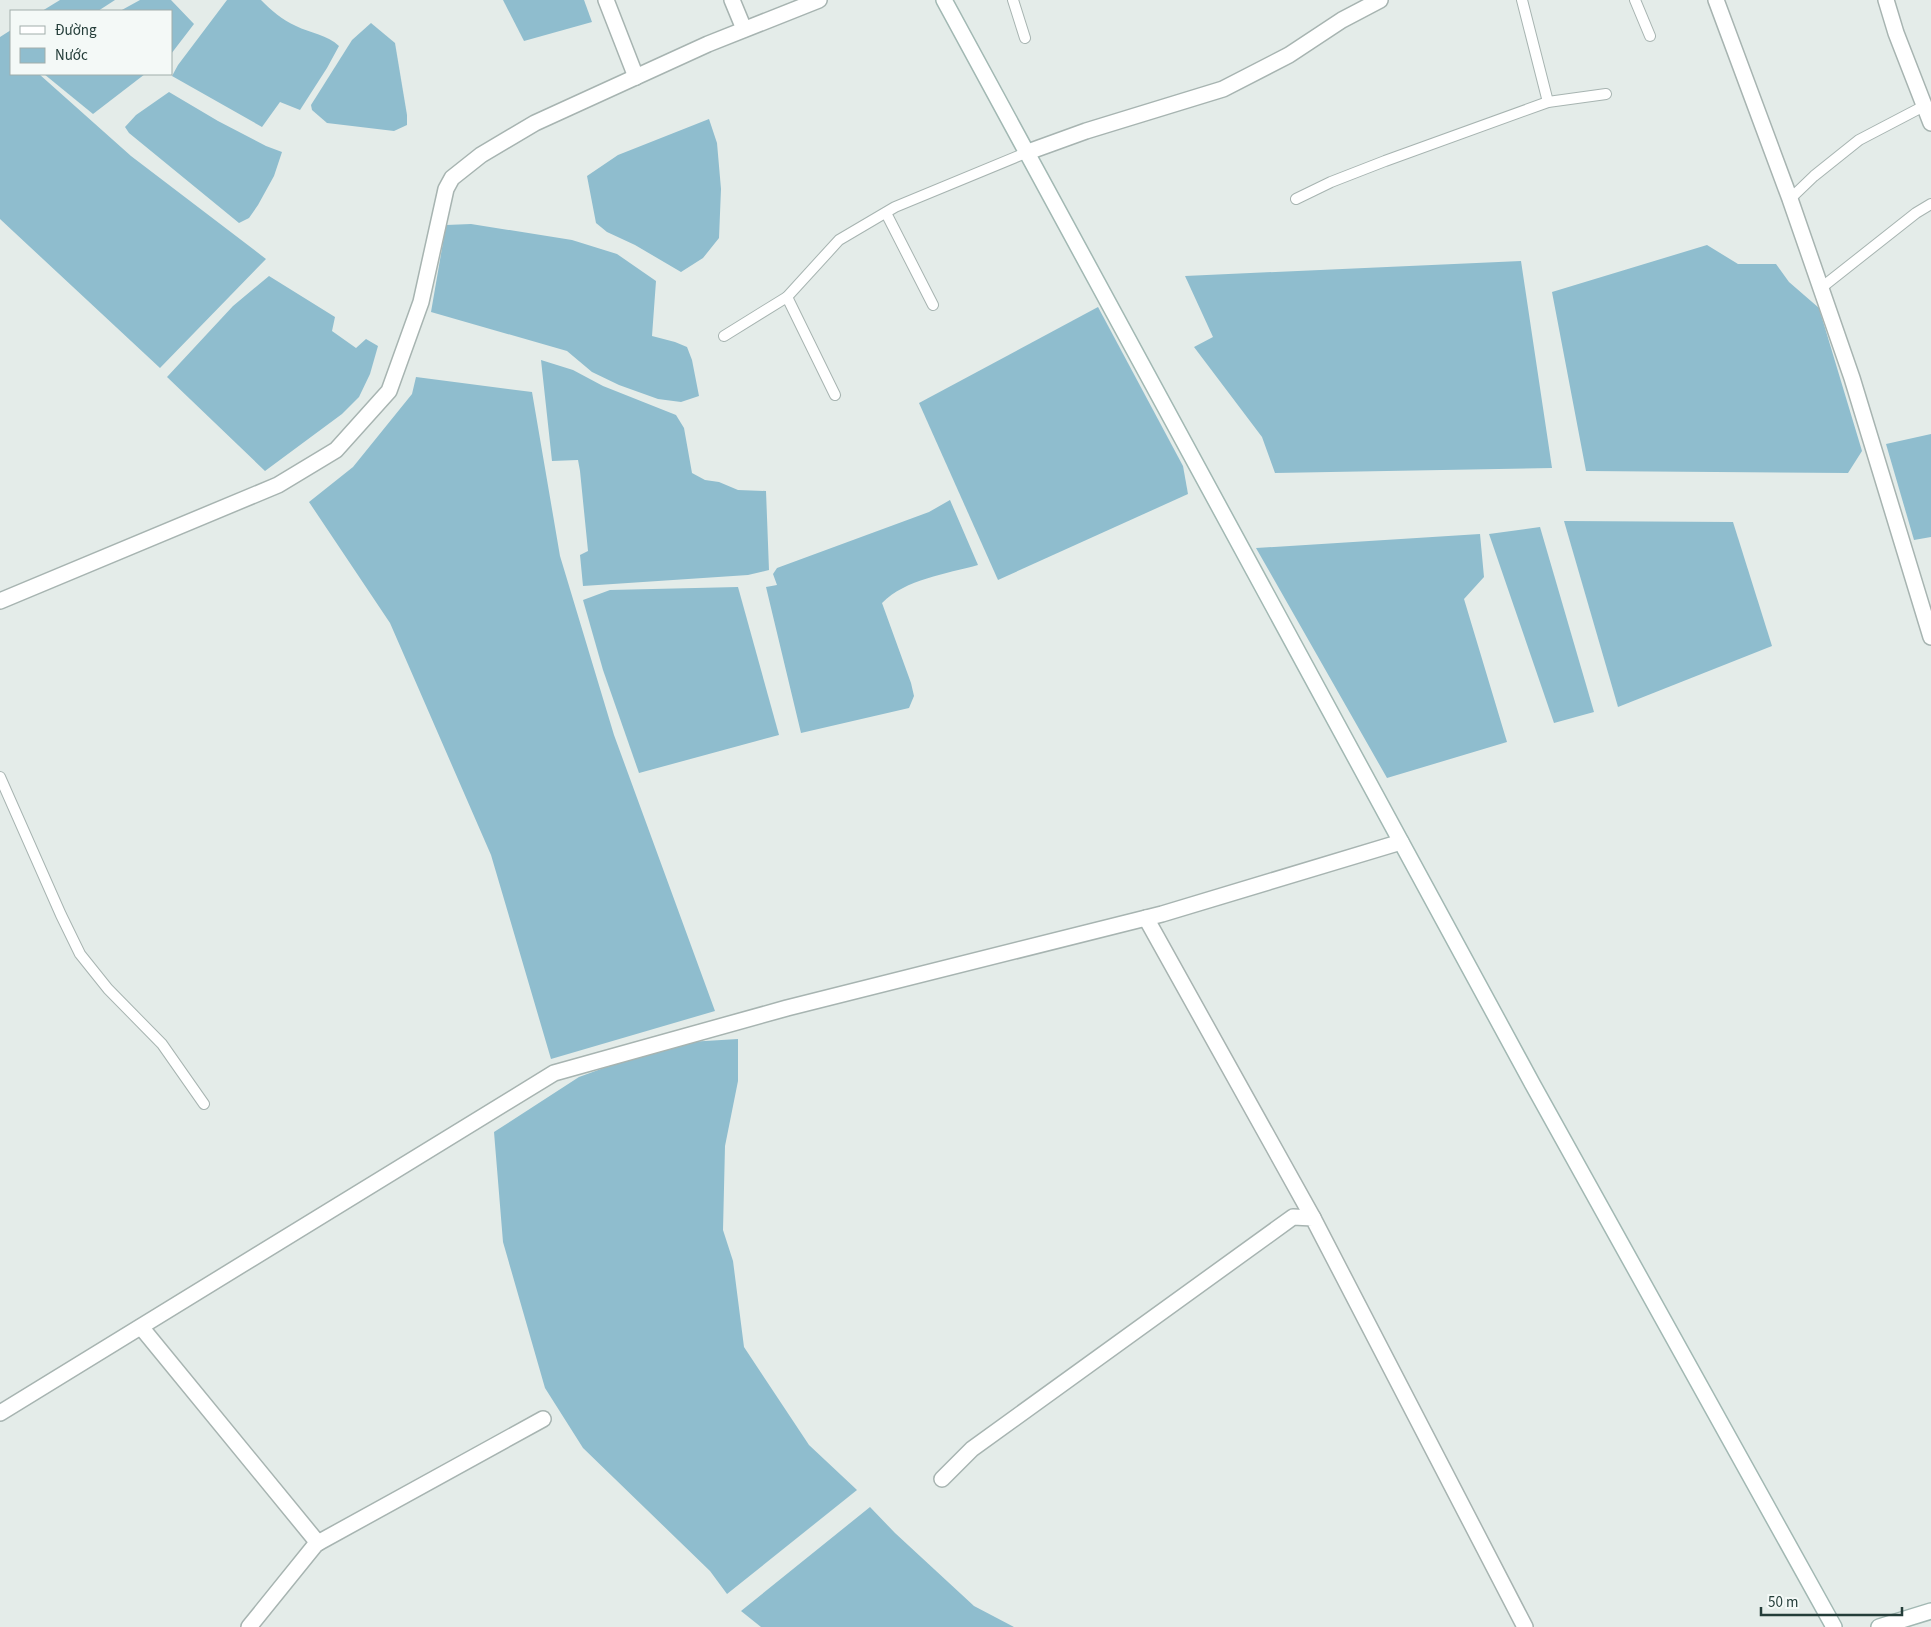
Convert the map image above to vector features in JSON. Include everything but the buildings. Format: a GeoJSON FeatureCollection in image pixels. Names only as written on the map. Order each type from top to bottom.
{"type":"FeatureCollection","features":[{"type":"Feature","properties":{"kind":"street"},"geometry":{"type":"LineString","coordinates":[[606,0],[636,77]]}},
{"type":"Feature","properties":{"kind":"street"},"geometry":{"type":"LineString","coordinates":[[732,0],[744,30]]}},
{"type":"Feature","properties":{"kind":"street"},"geometry":{"type":"LineString","coordinates":[[0,601],[278,485],[336,450],[389,391],[421,302],[446,189],[452,178],[481,155],[534,123],[744,30],[819,0]]}},
{"type":"Feature","properties":{"kind":"street"},"geometry":{"type":"LineString","coordinates":[[944,0],[1533,1086],[1834,1627]]}},
{"type":"Feature","properties":{"kind":"street"},"geometry":{"type":"LineString","coordinates":[[1716,0],[1790,199],[1852,378],[1931,637]]}},
{"type":"Feature","properties":{"kind":"street"},"geometry":{"type":"LineString","coordinates":[[1886,0],[1896,33],[1931,123]]}},
{"type":"Feature","properties":{"kind":"street"},"geometry":{"type":"LineString","coordinates":[[1028,152],[1086,130],[1223,89],[1290,56],[1342,20],[1375,1]]}},
{"type":"Feature","properties":{"kind":"street"},"geometry":{"type":"LineString","coordinates":[[0,1413],[554,1074],[786,1008],[1146,918],[1401,842]]}},
{"type":"Feature","properties":{"kind":"street"},"geometry":{"type":"LineString","coordinates":[[1146,918],[1313,1218],[1525,1627]]}},
{"type":"Feature","properties":{"kind":"street"},"geometry":{"type":"LineString","coordinates":[[942,1479],[972,1450],[1293,1217],[1313,1218]]}},
{"type":"Feature","properties":{"kind":"street"},"geometry":{"type":"LineString","coordinates":[[142,1327],[318,1543]]}},
{"type":"Feature","properties":{"kind":"street"},"geometry":{"type":"LineString","coordinates":[[249,1627],[318,1543],[543,1419]]}},
{"type":"Feature","properties":{"kind":"street"},"geometry":{"type":"LineString","coordinates":[[1879,1627],[1931,1610]]}},
{"type":"Feature","properties":{"kind":"lane"},"geometry":{"type":"LineString","coordinates":[[1013,0],[1025,38]]}},
{"type":"Feature","properties":{"kind":"lane"},"geometry":{"type":"LineString","coordinates":[[1522,0],[1548,102]]}},
{"type":"Feature","properties":{"kind":"lane"},"geometry":{"type":"LineString","coordinates":[[1635,0],[1650,36]]}},
{"type":"Feature","properties":{"kind":"lane"},"geometry":{"type":"LineString","coordinates":[[1296,199],[1331,182],[1384,161],[1548,102],[1606,94]]}},
{"type":"Feature","properties":{"kind":"lane"},"geometry":{"type":"LineString","coordinates":[[1790,199],[1814,176],[1859,140],[1924,106]]}},
{"type":"Feature","properties":{"kind":"lane"},"geometry":{"type":"LineString","coordinates":[[724,336],[787,297],[839,240],[886,212],[1028,152]]}},
{"type":"Feature","properties":{"kind":"lane"},"geometry":{"type":"LineString","coordinates":[[1821,288],[1916,213],[1931,204]]}},
{"type":"Feature","properties":{"kind":"lane"},"geometry":{"type":"LineString","coordinates":[[886,212],[933,305]]}},
{"type":"Feature","properties":{"kind":"lane"},"geometry":{"type":"LineString","coordinates":[[787,297],[835,394]]}},
{"type":"Feature","properties":{"kind":"lane"},"geometry":{"type":"LineString","coordinates":[[0,777],[80,954],[108,989],[162,1044],[204,1104]]}},
{"type":"Feature","properties":{"kind":"water"},"geometry":{"type":"Polygon","coordinates":[[[60,0],[115,0],[100,10],[44,10],[60,0]]]}},
{"type":"Feature","properties":{"kind":"water"},"geometry":{"type":"Polygon","coordinates":[[[140,0],[171,0],[194,24],[172,53],[172,10],[122,10],[140,0]]]}},
{"type":"Feature","properties":{"kind":"water"},"geometry":{"type":"Polygon","coordinates":[[[227,0],[261,0],[286,21],[330,39],[339,46],[300,110],[280,102],[262,127],[172,76],[178,65],[227,0]]]}},
{"type":"Feature","properties":{"kind":"water"},"geometry":{"type":"Polygon","coordinates":[[[503,0],[584,0],[592,22],[524,41],[503,0]]]}},
{"type":"Feature","properties":{"kind":"water"},"geometry":{"type":"Polygon","coordinates":[[[371,23],[395,43],[407,125],[394,131],[327,123],[312,110],[311,105],[352,40],[371,23]]]}},
{"type":"Feature","properties":{"kind":"water"},"geometry":{"type":"Polygon","coordinates":[[[10,31],[10,75],[40,75],[131,156],[266,259],[160,368],[0,219],[0,37],[10,31]]]}},
{"type":"Feature","properties":{"kind":"water"},"geometry":{"type":"Polygon","coordinates":[[[45,75],[144,75],[93,114],[45,75]]]}},
{"type":"Feature","properties":{"kind":"water"},"geometry":{"type":"Polygon","coordinates":[[[169,92],[218,121],[266,146],[282,152],[274,176],[249,218],[239,223],[129,133],[125,127],[136,115],[169,92]]]}},
{"type":"Feature","properties":{"kind":"water"},"geometry":{"type":"Polygon","coordinates":[[[709,119],[717,143],[721,189],[719,238],[703,258],[681,272],[635,245],[607,232],[596,223],[587,176],[618,155],[709,119]]]}},
{"type":"Feature","properties":{"kind":"water"},"geometry":{"type":"Polygon","coordinates":[[[471,224],[572,240],[617,254],[656,281],[652,336],[687,347],[692,360],[699,396],[681,402],[658,399],[619,385],[592,372],[567,351],[431,312],[446,225],[471,224]]]}},
{"type":"Feature","properties":{"kind":"water"},"geometry":{"type":"Polygon","coordinates":[[[1707,245],[1738,264],[1776,264],[1789,282],[1819,308],[1862,451],[1848,473],[1586,471],[1552,292],[1707,245]]]}},
{"type":"Feature","properties":{"kind":"water"},"geometry":{"type":"Polygon","coordinates":[[[1521,261],[1552,468],[1275,473],[1262,437],[1194,347],[1213,337],[1185,276],[1521,261]]]}},
{"type":"Feature","properties":{"kind":"water"},"geometry":{"type":"Polygon","coordinates":[[[269,276],[335,317],[332,331],[356,348],[366,339],[378,346],[370,374],[359,397],[342,414],[265,471],[167,377],[233,306],[269,276]]]}},
{"type":"Feature","properties":{"kind":"water"},"geometry":{"type":"Polygon","coordinates":[[[1098,307],[1183,466],[1188,494],[998,580],[919,403],[1098,307]]]}},
{"type":"Feature","properties":{"kind":"water"},"geometry":{"type":"Polygon","coordinates":[[[541,360],[573,370],[603,386],[676,415],[684,428],[692,473],[705,480],[719,482],[738,490],[766,491],[769,570],[748,575],[583,586],[580,555],[588,551],[578,460],[552,461],[541,360]]]}},
{"type":"Feature","properties":{"kind":"water"},"geometry":{"type":"Polygon","coordinates":[[[416,377],[532,392],[560,556],[614,735],[715,1011],[551,1059],[491,855],[390,623],[309,502],[353,467],[412,394],[416,377]]]}},
{"type":"Feature","properties":{"kind":"water"},"geometry":{"type":"Polygon","coordinates":[[[1931,434],[1931,537],[1914,540],[1886,444],[1931,434]]]}},
{"type":"Feature","properties":{"kind":"water"},"geometry":{"type":"Polygon","coordinates":[[[950,500],[978,565],[914,583],[903,588],[882,603],[911,683],[914,696],[909,708],[801,733],[766,587],[777,585],[773,574],[777,568],[929,512],[950,500]]]}},
{"type":"Feature","properties":{"kind":"water"},"geometry":{"type":"Polygon","coordinates":[[[1564,521],[1733,522],[1772,646],[1618,707],[1564,521]]]}},
{"type":"Feature","properties":{"kind":"water"},"geometry":{"type":"Polygon","coordinates":[[[1540,527],[1594,712],[1554,723],[1489,534],[1540,527]]]}},
{"type":"Feature","properties":{"kind":"water"},"geometry":{"type":"Polygon","coordinates":[[[1480,534],[1484,577],[1464,599],[1507,742],[1387,778],[1256,548],[1480,534]]]}},
{"type":"Feature","properties":{"kind":"water"},"geometry":{"type":"Polygon","coordinates":[[[738,587],[779,735],[639,773],[603,670],[583,600],[610,590],[738,587]]]}},
{"type":"Feature","properties":{"kind":"water"},"geometry":{"type":"Polygon","coordinates":[[[738,1039],[738,1081],[725,1146],[723,1230],[733,1261],[744,1347],[809,1445],[857,1490],[727,1594],[710,1571],[583,1448],[545,1388],[503,1242],[494,1132],[579,1077],[672,1043],[738,1039]]]}},
{"type":"Feature","properties":{"kind":"water"},"geometry":{"type":"Polygon","coordinates":[[[870,1507],[895,1533],[974,1606],[1014,1627],[761,1627],[741,1611],[870,1507]]]}}]}
